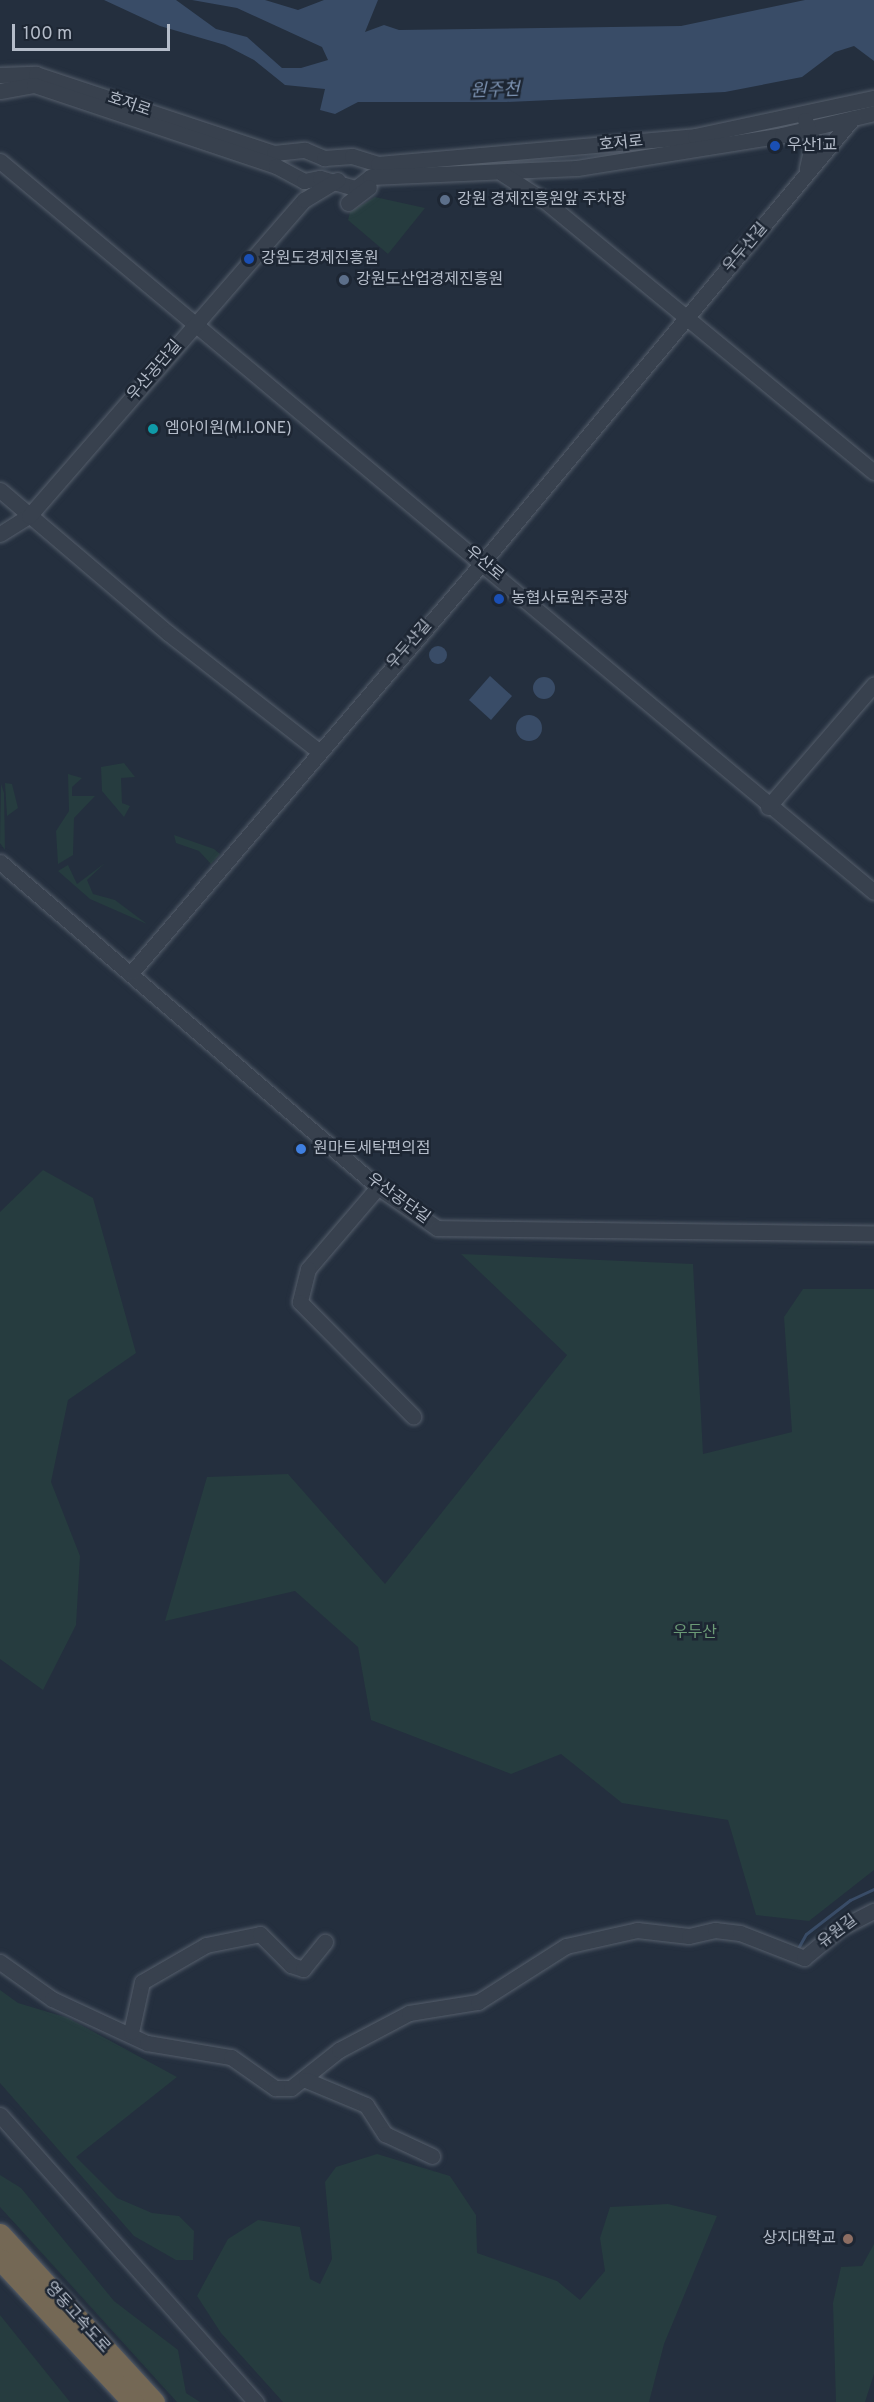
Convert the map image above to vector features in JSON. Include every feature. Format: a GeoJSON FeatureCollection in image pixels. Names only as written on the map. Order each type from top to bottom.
{"type":"FeatureCollection","features":[{"type":"Feature","properties":{"kind":"highway","name":"영동고속도로"},"geometry":{"type":"LineString","coordinates":[[0,2234],[154,2402]]}},
{"type":"Feature","properties":{"kind":"highway","name":"영동고속도로"},"geometry":{"type":"LineString","coordinates":[[0,2259],[133,2402]]}},
{"type":"Feature","properties":{"kind":"street"},"geometry":{"type":"LineString","coordinates":[[0,64],[23,71]]}},
{"type":"Feature","properties":{"kind":"street","name":"호저로"},"geometry":{"type":"LineString","coordinates":[[0,75],[23,71],[254,147],[292,153],[305,150],[335,160],[352,156],[365,175]]}},
{"type":"Feature","properties":{"kind":"street"},"geometry":{"type":"LineString","coordinates":[[0,92],[34,85],[70,98]]}},
{"type":"Feature","properties":{"kind":"street"},"geometry":{"type":"LineString","coordinates":[[0,104],[20,94],[70,98]]}},
{"type":"Feature","properties":{"kind":"street","name":"호저로"},"geometry":{"type":"LineString","coordinates":[[70,98],[286,169],[304,181],[337,180],[434,163],[695,136],[874,98]]}},
{"type":"Feature","properties":{"kind":"street","name":"호저로"},"geometry":{"type":"LineString","coordinates":[[365,175],[501,174],[556,170],[782,135],[874,112]]}},
{"type":"Feature","properties":{"kind":"street"},"geometry":{"type":"LineString","coordinates":[[803,113],[812,155],[804,177]]}},
{"type":"Feature","properties":{"kind":"street","name":"우두산길"},"geometry":{"type":"LineString","coordinates":[[132,972],[318,750],[482,563],[853,118]]}},
{"type":"Feature","properties":{"kind":"street"},"geometry":{"type":"LineString","coordinates":[[782,135],[804,147],[804,177]]}},
{"type":"Feature","properties":{"kind":"street"},"geometry":{"type":"LineString","coordinates":[[286,169],[292,153]]}},
{"type":"Feature","properties":{"kind":"street"},"geometry":{"type":"LineString","coordinates":[[530,154],[530,172]]}},
{"type":"Feature","properties":{"kind":"street","name":"우산로"},"geometry":{"type":"LineString","coordinates":[[0,161],[198,323],[768,807],[874,892]]}},
{"type":"Feature","properties":{"kind":"street"},"geometry":{"type":"LineString","coordinates":[[545,201],[542,182],[556,170]]}},
{"type":"Feature","properties":{"kind":"street"},"geometry":{"type":"LineString","coordinates":[[501,174],[545,201],[874,472]]}},
{"type":"Feature","properties":{"kind":"street"},"geometry":{"type":"LineString","coordinates":[[365,175],[348,203],[390,176]]}},
{"type":"Feature","properties":{"kind":"street","name":"우산공단길"},"geometry":{"type":"LineString","coordinates":[[0,534],[29,516],[304,200],[337,180]]}},
{"type":"Feature","properties":{"kind":"street"},"geometry":{"type":"LineString","coordinates":[[304,181],[304,200]]}},
{"type":"Feature","properties":{"kind":"street"},"geometry":{"type":"LineString","coordinates":[[0,490],[318,750]]}},
{"type":"Feature","properties":{"kind":"street"},"geometry":{"type":"LineString","coordinates":[[768,807],[874,684]]}},
{"type":"Feature","properties":{"kind":"street","name":"우산공단길"},"geometry":{"type":"LineString","coordinates":[[0,862],[132,972],[378,1187],[437,1227],[874,1233]]}},
{"type":"Feature","properties":{"kind":"street"},"geometry":{"type":"LineString","coordinates":[[378,1187],[308,1269],[300,1302],[412,1416]]}},
{"type":"Feature","properties":{"kind":"street","name":"유원길"},"geometry":{"type":"LineString","coordinates":[[306,2080],[339,2050],[409,2013],[478,2002],[566,1946],[637,1930],[689,1936],[715,1930],[740,1933],[798,1956],[840,1928],[874,1911]]}},
{"type":"Feature","properties":{"kind":"street"},"geometry":{"type":"LineString","coordinates":[[131,2032],[142,1982],[206,1945],[260,1934],[291,1965],[303,1969],[325,1942]]}},
{"type":"Feature","properties":{"kind":"street"},"geometry":{"type":"LineString","coordinates":[[0,1962],[52,1999],[131,2032],[147,2043],[231,2057],[275,2088],[291,2088],[306,2080],[366,2105],[386,2133],[432,2156]]}},
{"type":"Feature","properties":{"kind":"street"},"geometry":{"type":"LineString","coordinates":[[0,2115],[256,2402]]}},
{"type":"Feature","properties":{"kind":"green space"},"geometry":{"type":"Polygon","coordinates":[[[375,197],[425,208],[388,254],[348,220],[350,212],[375,197]]]}},
{"type":"Feature","properties":{"kind":"green space"},"geometry":{"type":"Polygon","coordinates":[[[124,763],[135,777],[121,778],[122,803],[130,806],[124,817],[102,791],[101,767],[124,763]]]}},
{"type":"Feature","properties":{"kind":"green space"},"geometry":{"type":"Polygon","coordinates":[[[68,774],[82,778],[72,787],[72,796],[95,796],[74,818],[73,855],[58,864],[56,831],[69,811],[68,774]]]}},
{"type":"Feature","properties":{"kind":"green space"},"geometry":{"type":"Polygon","coordinates":[[[5,783],[12,784],[18,808],[7,816],[5,783]]]}},
{"type":"Feature","properties":{"kind":"green space"},"geometry":{"type":"Polygon","coordinates":[[[1,784],[4,793],[5,850],[0,843],[1,784]]]}},
{"type":"Feature","properties":{"kind":"green space"},"geometry":{"type":"Polygon","coordinates":[[[174,835],[214,849],[220,854],[211,864],[199,851],[176,843],[174,835]]]}},
{"type":"Feature","properties":{"kind":"green space"},"geometry":{"type":"Polygon","coordinates":[[[105,863],[87,880],[93,894],[115,900],[147,924],[90,899],[58,871],[68,865],[77,884],[105,863]]]}},
{"type":"Feature","properties":{"kind":"green space"},"geometry":{"type":"Polygon","coordinates":[[[43,1170],[93,1198],[136,1353],[68,1400],[51,1482],[80,1556],[76,1625],[43,1690],[0,1659],[0,1212],[43,1170]]]}},
{"type":"Feature","properties":{"kind":"green space","name":"우두산"},"geometry":{"type":"Polygon","coordinates":[[[461,1254],[693,1264],[703,1454],[792,1432],[784,1317],[803,1289],[874,1289],[874,1870],[809,1921],[756,1915],[728,1820],[622,1803],[561,1754],[511,1774],[371,1720],[358,1647],[295,1591],[165,1621],[207,1477],[288,1474],[385,1584],[567,1355],[461,1254]]]}},
{"type":"Feature","properties":{"kind":"green space"},"geometry":{"type":"Polygon","coordinates":[[[0,1990],[18,2003],[68,2018],[177,2077],[76,2157],[117,2198],[152,2213],[179,2216],[194,2231],[193,2260],[176,2260],[134,2236],[0,2083],[0,1990]]]}},
{"type":"Feature","properties":{"kind":"green space"},"geometry":{"type":"Polygon","coordinates":[[[377,2154],[450,2176],[476,2215],[477,2253],[557,2281],[580,2300],[605,2271],[600,2238],[610,2207],[668,2204],[717,2216],[664,2344],[649,2402],[283,2402],[221,2333],[197,2296],[228,2239],[258,2220],[300,2227],[310,2279],[320,2284],[332,2259],[325,2182],[336,2167],[377,2154]]]}},
{"type":"Feature","properties":{"kind":"green space"},"geometry":{"type":"Polygon","coordinates":[[[0,2175],[21,2188],[114,2301],[178,2350],[186,2393],[200,2402],[177,2402],[0,2207],[0,2175]]]}},
{"type":"Feature","properties":{"kind":"green space"},"geometry":{"type":"Polygon","coordinates":[[[874,2244],[874,2374],[865,2402],[836,2402],[833,2303],[841,2267],[862,2266],[874,2244]]]}},
{"type":"Feature","properties":{"kind":"green space"},"geometry":{"type":"Polygon","coordinates":[[[0,2315],[70,2402],[0,2402],[0,2315]]]}},
{"type":"Feature","properties":{"kind":"water","name":"원주천"},"geometry":{"type":"Polygon","coordinates":[[[104,0],[176,0],[216,29],[247,37],[282,68],[301,68],[328,60],[322,47],[237,8],[192,0],[265,0],[298,10],[324,0],[378,0],[365,32],[384,25],[399,30],[681,26],[805,0],[874,0],[874,61],[854,46],[835,52],[802,77],[725,92],[506,102],[358,102],[335,114],[320,110],[325,89],[285,85],[254,60],[225,45],[160,26],[104,0]]]}},
{"type":"Feature","properties":{"kind":"water"},"geometry":{"type":"Polygon","coordinates":[[[438,646],[444,649],[447,655],[444,661],[438,664],[432,661],[429,655],[432,649],[438,646]]]}},
{"type":"Feature","properties":{"kind":"water"},"geometry":{"type":"Polygon","coordinates":[[[490,676],[512,696],[491,720],[469,700],[490,676]]]}},
{"type":"Feature","properties":{"kind":"water"},"geometry":{"type":"Polygon","coordinates":[[[544,677],[552,680],[555,688],[552,696],[544,699],[536,696],[533,688],[536,680],[544,677]]]}},
{"type":"Feature","properties":{"kind":"water"},"geometry":{"type":"Polygon","coordinates":[[[529,715],[538,719],[542,728],[538,737],[529,741],[520,737],[516,728],[520,719],[529,715]]]}},
{"type":"Feature","properties":{"kind":"waterway"},"geometry":{"type":"LineString","coordinates":[[797,1950],[806,1934],[850,1900],[874,1889]]}},
{"type":"Feature","properties":{"kind":"place","name":"우산1교"},"geometry":{"type":"Point","coordinates":[775,146]}},
{"type":"Feature","properties":{"kind":"place","name":"강원 경제진흥원앞 주차장"},"geometry":{"type":"Point","coordinates":[445,200]}},
{"type":"Feature","properties":{"kind":"place","name":"강원도경제진흥원"},"geometry":{"type":"Point","coordinates":[249,259]}},
{"type":"Feature","properties":{"kind":"place","name":"강원도산업경제진흥원"},"geometry":{"type":"Point","coordinates":[344,280]}},
{"type":"Feature","properties":{"kind":"place","name":"엠아이원(M.I.ONE)"},"geometry":{"type":"Point","coordinates":[153,429]}},
{"type":"Feature","properties":{"kind":"place","name":"농협사료원주공장"},"geometry":{"type":"Point","coordinates":[499,599]}},
{"type":"Feature","properties":{"kind":"place","name":"원마트세탁편의점"},"geometry":{"type":"Point","coordinates":[301,1149]}},
{"type":"Feature","properties":{"kind":"place","name":"상지대학교"},"geometry":{"type":"Point","coordinates":[848,2239]}}]}
